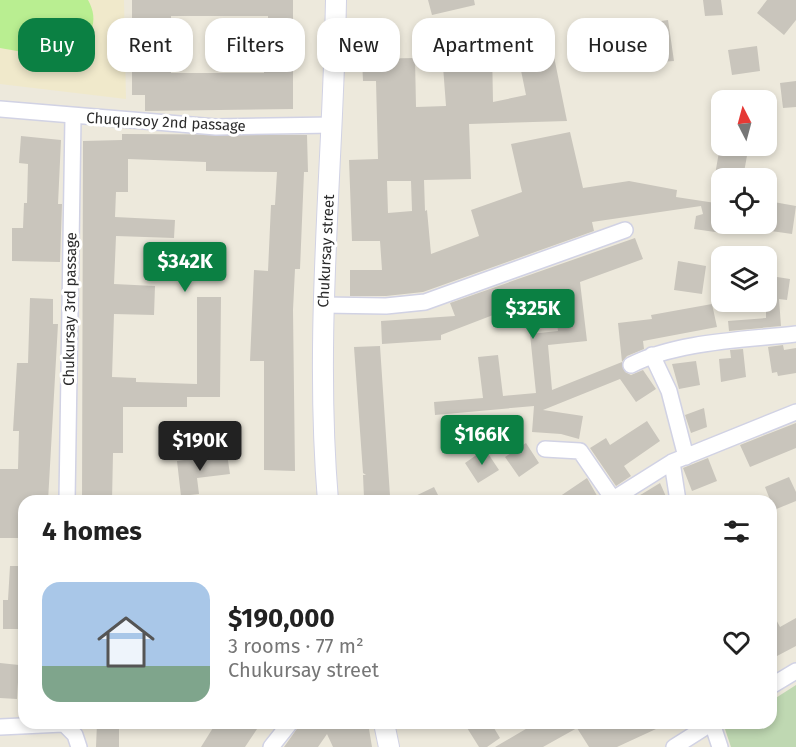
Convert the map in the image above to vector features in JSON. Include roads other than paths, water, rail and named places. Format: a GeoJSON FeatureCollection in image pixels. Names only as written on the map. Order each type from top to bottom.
{"type":"FeatureCollection","features":[{"type":"Feature","properties":{"kind":"street","name":"Chukursay street"},"geometry":{"type":"LineString","coordinates":[[328,495],[322,305],[333,125],[336,0]]}},
{"type":"Feature","properties":{"kind":"street","name":"Chuqursoy 2nd passage"},"geometry":{"type":"LineString","coordinates":[[0,109],[73,117],[216,127],[333,125]]}},
{"type":"Feature","properties":{"kind":"street","name":"Chukursay 3rd passage"},"geometry":{"type":"LineString","coordinates":[[67,495],[73,117]]}},
{"type":"Feature","properties":{"kind":"street"},"geometry":{"type":"LineString","coordinates":[[322,305],[386,306],[425,302],[626,230]]}},
{"type":"Feature","properties":{"kind":"street"},"geometry":{"type":"LineString","coordinates":[[631,365],[652,355],[745,339],[796,334]]}},
{"type":"Feature","properties":{"kind":"street"},"geometry":{"type":"LineString","coordinates":[[652,355],[669,391],[679,460],[678,495]]}},
{"type":"Feature","properties":{"kind":"street"},"geometry":{"type":"LineString","coordinates":[[620,495],[679,460],[796,412]]}},
{"type":"Feature","properties":{"kind":"street"},"geometry":{"type":"LineString","coordinates":[[545,449],[580,451],[608,495]]}},
{"type":"Feature","properties":{"kind":"street"},"geometry":{"type":"LineString","coordinates":[[777,682],[796,671]]}},
{"type":"Feature","properties":{"kind":"street"},"geometry":{"type":"LineString","coordinates":[[0,728],[18,727]]}},
{"type":"Feature","properties":{"kind":"street"},"geometry":{"type":"LineString","coordinates":[[69,729],[75,735],[79,747]]}},
{"type":"Feature","properties":{"kind":"street"},"geometry":{"type":"LineString","coordinates":[[271,747],[285,729]]}},
{"type":"Feature","properties":{"kind":"street"},"geometry":{"type":"LineString","coordinates":[[385,729],[389,747]]}},
{"type":"Feature","properties":{"kind":"street"},"geometry":{"type":"LineString","coordinates":[[674,747],[700,729]]}},
{"type":"Feature","properties":{"kind":"street"},"geometry":{"type":"LineString","coordinates":[[710,729],[720,747]]}}]}
